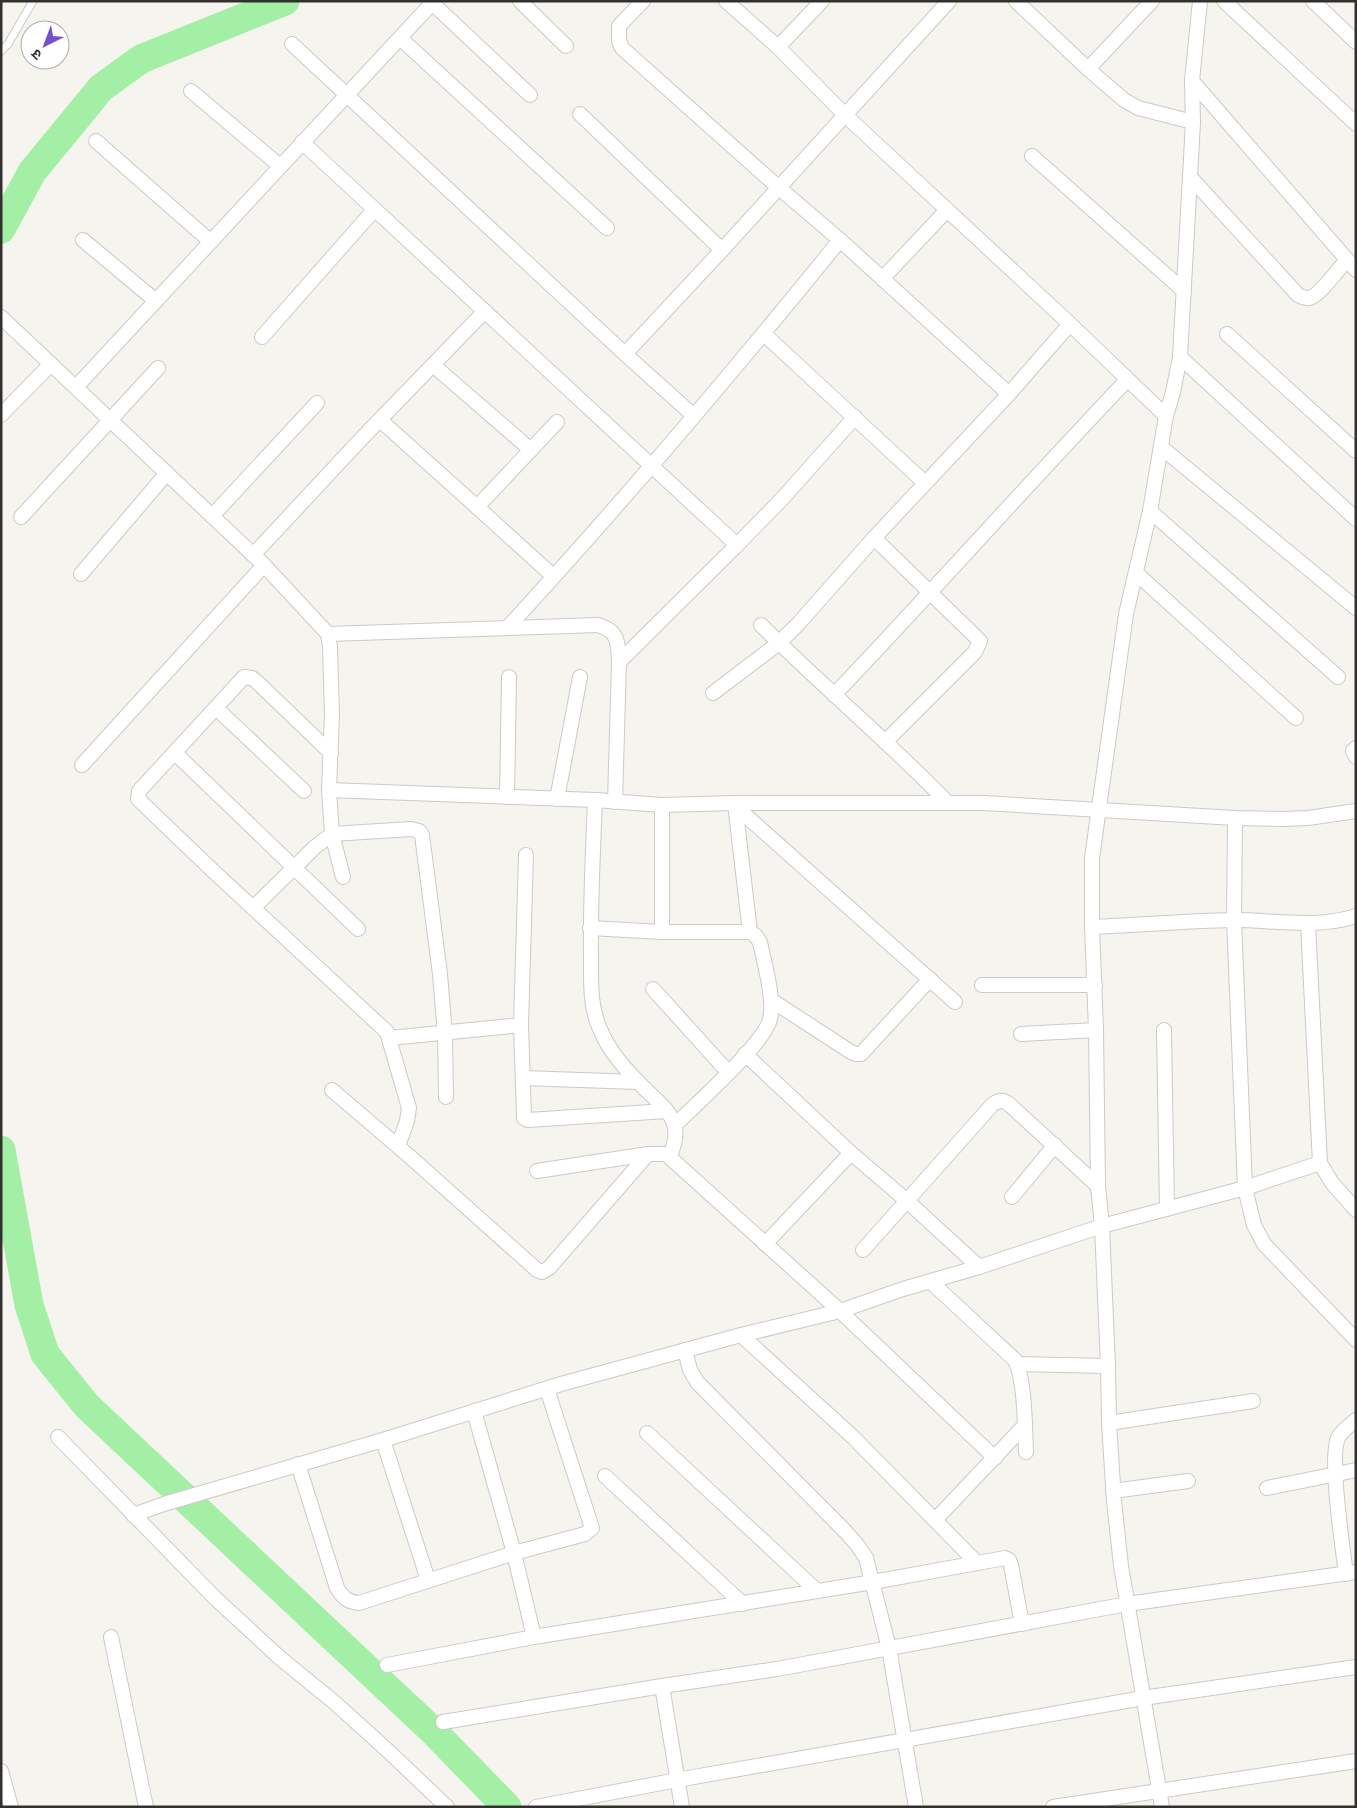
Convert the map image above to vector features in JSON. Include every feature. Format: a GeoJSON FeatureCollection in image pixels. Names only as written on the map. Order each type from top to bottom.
{"type":"FeatureCollection","features":[{"type":"Feature","properties":{"kind":"street"},"geometry":{"type":"LineString","coordinates":[[520,1],[566,46]]}},
{"type":"Feature","properties":{"kind":"street"},"geometry":{"type":"LineString","coordinates":[[643,1],[619,26],[619,41],[622,48],[840,240],[1009,394]]}},
{"type":"Feature","properties":{"kind":"street"},"geometry":{"type":"LineString","coordinates":[[726,1],[778,47],[845,115],[1166,416]]}},
{"type":"Feature","properties":{"kind":"street"},"geometry":{"type":"LineString","coordinates":[[778,47],[822,1]]}},
{"type":"Feature","properties":{"kind":"street"},"geometry":{"type":"LineString","coordinates":[[625,354],[949,1]]}},
{"type":"Feature","properties":{"kind":"street"},"geometry":{"type":"LineString","coordinates":[[1016,1],[1124,100],[1138,108],[1193,122]]}},
{"type":"Feature","properties":{"kind":"street"},"geometry":{"type":"LineString","coordinates":[[1088,69],[1152,1]]}},
{"type":"Feature","properties":{"kind":"street"},"geometry":{"type":"LineString","coordinates":[[1162,1807],[1121,1566],[1113,1492],[1102,1226],[1098,1186],[1092,858],[1126,614],[1150,511],[1166,416],[1180,357],[1193,122],[1192,81],[1200,1]]}},
{"type":"Feature","properties":{"kind":"street"},"geometry":{"type":"LineString","coordinates":[[1224,1],[1356,124]]}},
{"type":"Feature","properties":{"kind":"street"},"geometry":{"type":"LineString","coordinates":[[76,387],[433,2],[530,95]]}},
{"type":"Feature","properties":{"kind":"street"},"geometry":{"type":"LineString","coordinates":[[1322,4],[1356,42]]}},
{"type":"Feature","properties":{"kind":"street"},"geometry":{"type":"LineString","coordinates":[[400,38],[607,228]]}},
{"type":"Feature","properties":{"kind":"street"},"geometry":{"type":"LineString","coordinates":[[292,44],[694,416]]}},
{"type":"Feature","properties":{"kind":"street"},"geometry":{"type":"LineString","coordinates":[[1190,177],[1298,295],[1309,298],[1351,265],[1192,81]]}},
{"type":"Feature","properties":{"kind":"street"},"geometry":{"type":"LineString","coordinates":[[191,91],[280,166]]}},
{"type":"Feature","properties":{"kind":"street"},"geometry":{"type":"LineString","coordinates":[[580,114],[722,250]]}},
{"type":"Feature","properties":{"kind":"street"},"geometry":{"type":"LineString","coordinates":[[96,141],[211,242]]}},
{"type":"Feature","properties":{"kind":"street"},"geometry":{"type":"LineString","coordinates":[[302,142],[737,545]]}},
{"type":"Feature","properties":{"kind":"street"},"geometry":{"type":"LineString","coordinates":[[1032,156],[1184,291]]}},
{"type":"Feature","properties":{"kind":"street"},"geometry":{"type":"LineString","coordinates":[[262,337],[374,210]]}},
{"type":"Feature","properties":{"kind":"street"},"geometry":{"type":"LineString","coordinates":[[882,278],[947,210]]}},
{"type":"Feature","properties":{"kind":"street"},"geometry":{"type":"LineString","coordinates":[[83,240],[156,301]]}},
{"type":"Feature","properties":{"kind":"street"},"geometry":{"type":"LineString","coordinates":[[508,627],[652,466],[764,334],[840,240]]}},
{"type":"Feature","properties":{"kind":"street"},"geometry":{"type":"LineString","coordinates":[[253,555],[485,311]]}},
{"type":"Feature","properties":{"kind":"street"},"geometry":{"type":"LineString","coordinates":[[1,316],[264,565],[328,634],[332,704],[329,790],[332,834],[343,877]]}},
{"type":"Feature","properties":{"kind":"street"},"geometry":{"type":"LineString","coordinates":[[713,693],[780,643],[874,538],[1009,394],[1070,324]]}},
{"type":"Feature","properties":{"kind":"street"},"geometry":{"type":"LineString","coordinates":[[764,334],[925,483]]}},
{"type":"Feature","properties":{"kind":"street"},"geometry":{"type":"LineString","coordinates":[[1227,334],[1356,451]]}},
{"type":"Feature","properties":{"kind":"street"},"geometry":{"type":"LineString","coordinates":[[1180,357],[1356,519]]}},
{"type":"Feature","properties":{"kind":"street"},"geometry":{"type":"LineString","coordinates":[[1,415],[51,364]]}},
{"type":"Feature","properties":{"kind":"street"},"geometry":{"type":"LineString","coordinates":[[433,365],[531,450]]}},
{"type":"Feature","properties":{"kind":"street"},"geometry":{"type":"LineString","coordinates":[[21,518],[158,368]]}},
{"type":"Feature","properties":{"kind":"street"},"geometry":{"type":"LineString","coordinates":[[834,695],[1128,380]]}},
{"type":"Feature","properties":{"kind":"street"},"geometry":{"type":"LineString","coordinates":[[212,516],[317,402]]}},
{"type":"Feature","properties":{"kind":"street"},"geometry":{"type":"LineString","coordinates":[[619,662],[781,500],[855,417]]}},
{"type":"Feature","properties":{"kind":"street"},"geometry":{"type":"LineString","coordinates":[[380,420],[553,576]]}},
{"type":"Feature","properties":{"kind":"street"},"geometry":{"type":"LineString","coordinates":[[478,508],[557,422]]}},
{"type":"Feature","properties":{"kind":"street"},"geometry":{"type":"LineString","coordinates":[[1162,448],[1356,608]]}},
{"type":"Feature","properties":{"kind":"street"},"geometry":{"type":"LineString","coordinates":[[81,574],[167,473]]}},
{"type":"Feature","properties":{"kind":"street"},"geometry":{"type":"LineString","coordinates":[[1150,511],[1338,677]]}},
{"type":"Feature","properties":{"kind":"street"},"geometry":{"type":"LineString","coordinates":[[874,538],[980,641],[979,647],[884,742]]}},
{"type":"Feature","properties":{"kind":"street"},"geometry":{"type":"LineString","coordinates":[[82,766],[264,565]]}},
{"type":"Feature","properties":{"kind":"street"},"geometry":{"type":"LineString","coordinates":[[1136,573],[1296,718]]}},
{"type":"Feature","properties":{"kind":"street"},"geometry":{"type":"LineString","coordinates":[[328,634],[598,624],[608,627],[618,640],[619,662],[615,802]]}},
{"type":"Feature","properties":{"kind":"street"},"geometry":{"type":"LineString","coordinates":[[762,625],[948,803]]}},
{"type":"Feature","properties":{"kind":"street"},"geometry":{"type":"LineString","coordinates":[[331,753],[252,678],[244,677],[139,791],[138,799],[253,908],[383,1026],[390,1038],[409,1108],[407,1121],[398,1146]]}},
{"type":"Feature","properties":{"kind":"street"},"geometry":{"type":"LineString","coordinates":[[507,797],[509,677]]}},
{"type":"Feature","properties":{"kind":"street"},"geometry":{"type":"LineString","coordinates":[[557,799],[580,677]]}},
{"type":"Feature","properties":{"kind":"street"},"geometry":{"type":"LineString","coordinates":[[216,708],[304,791]]}},
{"type":"Feature","properties":{"kind":"street"},"geometry":{"type":"LineString","coordinates":[[1356,748],[1354,751],[1356,757]]}},
{"type":"Feature","properties":{"kind":"street"},"geometry":{"type":"LineString","coordinates":[[175,754],[358,929]]}},
{"type":"Feature","properties":{"kind":"street"},"geometry":{"type":"LineString","coordinates":[[329,790],[595,800],[662,805],[984,803],[1236,818],[1308,818],[1356,811]]}},
{"type":"Feature","properties":{"kind":"street"},"geometry":{"type":"LineString","coordinates":[[595,800],[590,928],[593,1009],[596,1022],[610,1049],[638,1082],[667,1111],[675,1125],[670,1157]]}},
{"type":"Feature","properties":{"kind":"street"},"geometry":{"type":"LineString","coordinates":[[662,805],[662,932]]}},
{"type":"Feature","properties":{"kind":"street"},"geometry":{"type":"LineString","coordinates":[[735,805],[750,932]]}},
{"type":"Feature","properties":{"kind":"street"},"geometry":{"type":"LineString","coordinates":[[735,805],[955,1002]]}},
{"type":"Feature","properties":{"kind":"street"},"geometry":{"type":"LineString","coordinates":[[1236,818],[1234,920],[1245,1188],[1254,1225],[1264,1244],[1356,1340]]}},
{"type":"Feature","properties":{"kind":"street"},"geometry":{"type":"LineString","coordinates":[[253,908],[315,847],[332,834],[411,829],[419,831],[422,835],[440,974],[445,1034],[446,1097]]}},
{"type":"Feature","properties":{"kind":"street"},"geometry":{"type":"LineString","coordinates":[[526,856],[521,1024],[524,1116],[528,1120],[667,1111]]}},
{"type":"Feature","properties":{"kind":"street"},"geometry":{"type":"LineString","coordinates":[[1092,927],[1234,920],[1308,922],[1347,919],[1356,916]]}},
{"type":"Feature","properties":{"kind":"street"},"geometry":{"type":"LineString","coordinates":[[1308,922],[1320,1163],[1332,1183],[1354,1203]]}},
{"type":"Feature","properties":{"kind":"street"},"geometry":{"type":"LineString","coordinates":[[590,928],[662,932],[750,932],[760,942],[771,1000],[770,1019],[765,1031],[728,1072],[675,1125]]}},
{"type":"Feature","properties":{"kind":"street"},"geometry":{"type":"LineString","coordinates":[[771,1000],[850,1052],[861,1054],[930,979]]}},
{"type":"Feature","properties":{"kind":"street"},"geometry":{"type":"LineString","coordinates":[[982,985],[1094,984]]}},
{"type":"Feature","properties":{"kind":"street"},"geometry":{"type":"LineString","coordinates":[[653,989],[728,1072]]}},
{"type":"Feature","properties":{"kind":"street"},"geometry":{"type":"LineString","coordinates":[[390,1038],[445,1034],[521,1024]]}},
{"type":"Feature","properties":{"kind":"street"},"geometry":{"type":"LineString","coordinates":[[1021,1034],[1096,1030]]}},
{"type":"Feature","properties":{"kind":"street"},"geometry":{"type":"LineString","coordinates":[[1164,1030],[1167,1209]]}},
{"type":"Feature","properties":{"kind":"street"},"geometry":{"type":"LineString","coordinates":[[745,1054],[851,1154],[906,1200],[979,1267]]}},
{"type":"Feature","properties":{"kind":"street"},"geometry":{"type":"LineString","coordinates":[[523,1078],[638,1082]]}},
{"type":"Feature","properties":{"kind":"street"},"geometry":{"type":"LineString","coordinates":[[332,1090],[537,1270],[542,1272],[549,1268],[648,1154]]}},
{"type":"Feature","properties":{"kind":"street"},"geometry":{"type":"LineString","coordinates":[[863,1250],[993,1104],[999,1100],[1004,1100],[1010,1105],[1056,1145],[1098,1186]]}},
{"type":"Feature","properties":{"kind":"street"},"geometry":{"type":"LineString","coordinates":[[1012,1197],[1056,1145]]}},
{"type":"Feature","properties":{"kind":"street"},"geometry":{"type":"LineString","coordinates":[[536,1171],[648,1154],[661,1153],[670,1157],[840,1311],[995,1458]]}},
{"type":"Feature","properties":{"kind":"street"},"geometry":{"type":"LineString","coordinates":[[765,1244],[851,1154]]}},
{"type":"Feature","properties":{"kind":"street"},"geometry":{"type":"LineString","coordinates":[[133,1515],[167,1503],[383,1440],[548,1388],[741,1335],[840,1311],[1102,1226],[1245,1188],[1320,1163]]}},
{"type":"Feature","properties":{"kind":"street"},"geometry":{"type":"LineString","coordinates":[[931,1282],[1011,1355],[1017,1364],[1025,1425],[1026,1452]]}},
{"type":"Feature","properties":{"kind":"street"},"geometry":{"type":"LineString","coordinates":[[741,1335],[854,1438],[977,1563]]}},
{"type":"Feature","properties":{"kind":"street"},"geometry":{"type":"LineString","coordinates":[[686,1350],[690,1370],[697,1382],[845,1531],[866,1558],[889,1648],[916,1807]]}},
{"type":"Feature","properties":{"kind":"street"},"geometry":{"type":"LineString","coordinates":[[1017,1364],[1108,1366]]}},
{"type":"Feature","properties":{"kind":"street"},"geometry":{"type":"LineString","coordinates":[[298,1464],[337,1588],[342,1596],[350,1602],[359,1603],[514,1553],[585,1534],[592,1528],[548,1388]]}},
{"type":"Feature","properties":{"kind":"street"},"geometry":{"type":"LineString","coordinates":[[1109,1423],[1254,1402]]}},
{"type":"Feature","properties":{"kind":"street"},"geometry":{"type":"LineString","coordinates":[[474,1411],[514,1553],[534,1638]]}},
{"type":"Feature","properties":{"kind":"street"},"geometry":{"type":"LineString","coordinates":[[444,1722],[776,1669],[1127,1604],[1351,1573],[1335,1474],[1335,1448],[1338,1437],[1356,1420]]}},
{"type":"Feature","properties":{"kind":"street"},"geometry":{"type":"LineString","coordinates":[[935,1520],[1025,1425]]}},
{"type":"Feature","properties":{"kind":"street"},"geometry":{"type":"LineString","coordinates":[[647,1433],[816,1590]]}},
{"type":"Feature","properties":{"kind":"street"},"geometry":{"type":"LineString","coordinates":[[58,1437],[222,1605],[280,1658],[334,1702],[447,1807]]}},
{"type":"Feature","properties":{"kind":"street"},"geometry":{"type":"LineString","coordinates":[[383,1440],[428,1580]]}},
{"type":"Feature","properties":{"kind":"street"},"geometry":{"type":"LineString","coordinates":[[1267,1488],[1356,1470]]}},
{"type":"Feature","properties":{"kind":"street"},"geometry":{"type":"LineString","coordinates":[[605,1476],[744,1604]]}},
{"type":"Feature","properties":{"kind":"street"},"geometry":{"type":"LineString","coordinates":[[1113,1492],[1188,1481]]}},
{"type":"Feature","properties":{"kind":"street"},"geometry":{"type":"LineString","coordinates":[[387,1664],[1005,1558],[1009,1560],[1022,1624]]}},
{"type":"Feature","properties":{"kind":"street"},"geometry":{"type":"LineString","coordinates":[[110,1637],[146,1807]]}},
{"type":"Feature","properties":{"kind":"street"},"geometry":{"type":"LineString","coordinates":[[536,1807],[676,1780],[1143,1698],[1356,1667]]}},
{"type":"Feature","properties":{"kind":"street"},"geometry":{"type":"LineString","coordinates":[[662,1686],[676,1780],[682,1807]]}},
{"type":"Feature","properties":{"kind":"street"},"geometry":{"type":"LineString","coordinates":[[1053,1807],[1356,1761]]}},
{"type":"Feature","properties":{"kind":"street"},"geometry":{"type":"LineString","coordinates":[[1,1771],[11,1807]]}},
{"type":"Feature","properties":{"kind":"lane"},"geometry":{"type":"LineString","coordinates":[[1,52],[8,44],[33,1]]}},
{"type":"Feature","properties":{"kind":"waterway"},"geometry":{"type":"LineString","coordinates":[[1,229],[32,172],[101,88],[141,59],[285,1]]}},
{"type":"Feature","properties":{"kind":"waterway"},"geometry":{"type":"LineString","coordinates":[[1,1150],[29,1305],[45,1354],[87,1406],[433,1731],[507,1807]]}}]}
